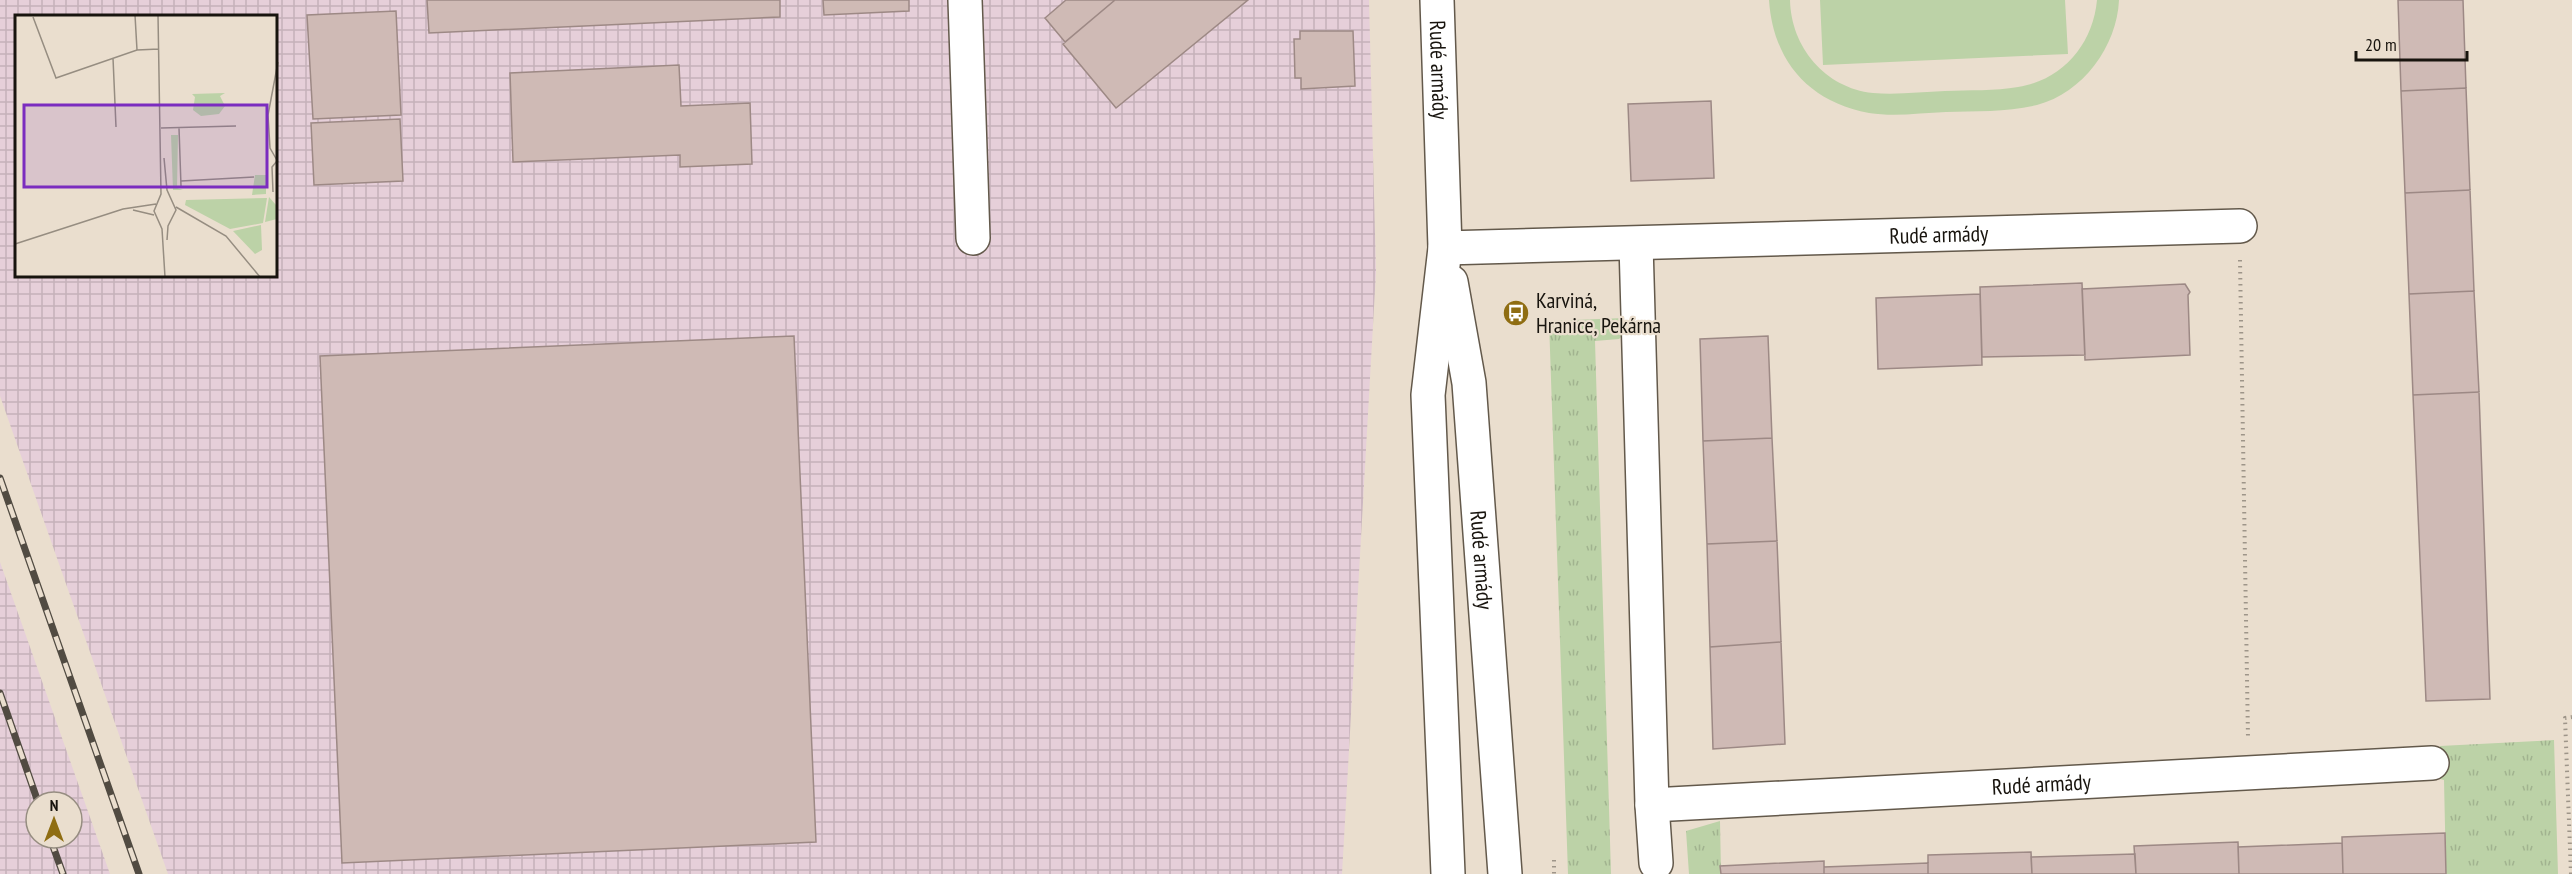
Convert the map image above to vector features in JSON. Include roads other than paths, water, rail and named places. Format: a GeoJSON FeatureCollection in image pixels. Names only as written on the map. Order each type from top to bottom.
{"type":"FeatureCollection","features":[{"type":"Feature","properties":{"kind":"street"},"geometry":{"type":"LineString","coordinates":[[965,0],[974,238]]}},
{"type":"Feature","properties":{"kind":"street","name":"Rudé armády"},"geometry":{"type":"LineString","coordinates":[[1437,0],[1444,248],[1428,395],[1448,874]]}},
{"type":"Feature","properties":{"kind":"street","name":"Rudé armády"},"geometry":{"type":"LineString","coordinates":[[1444,248],[2240,226]]}},
{"type":"Feature","properties":{"kind":"street"},"geometry":{"type":"LineString","coordinates":[[1636,244],[1652,805],[1656,864]]}},
{"type":"Feature","properties":{"kind":"street","name":"Rudé armády"},"geometry":{"type":"LineString","coordinates":[[1444,248],[1469,382],[1505,874]]}},
{"type":"Feature","properties":{"kind":"street","name":"Rudé armády"},"geometry":{"type":"LineString","coordinates":[[1652,805],[2432,763]]}},
{"type":"Feature","properties":{"kind":"railway"},"geometry":{"type":"LineString","coordinates":[[0,478],[139,874]]}},
{"type":"Feature","properties":{"kind":"railway"},"geometry":{"type":"LineString","coordinates":[[0,693],[34,790]]}},
{"type":"Feature","properties":{"kind":"railway"},"geometry":{"type":"LineString","coordinates":[[54,850],[63,874]]}},
{"type":"Feature","properties":{"kind":"place","name":"Karviná, Hranice, Pekárna"},"geometry":{"type":"Point","coordinates":[1516,313]}}]}
